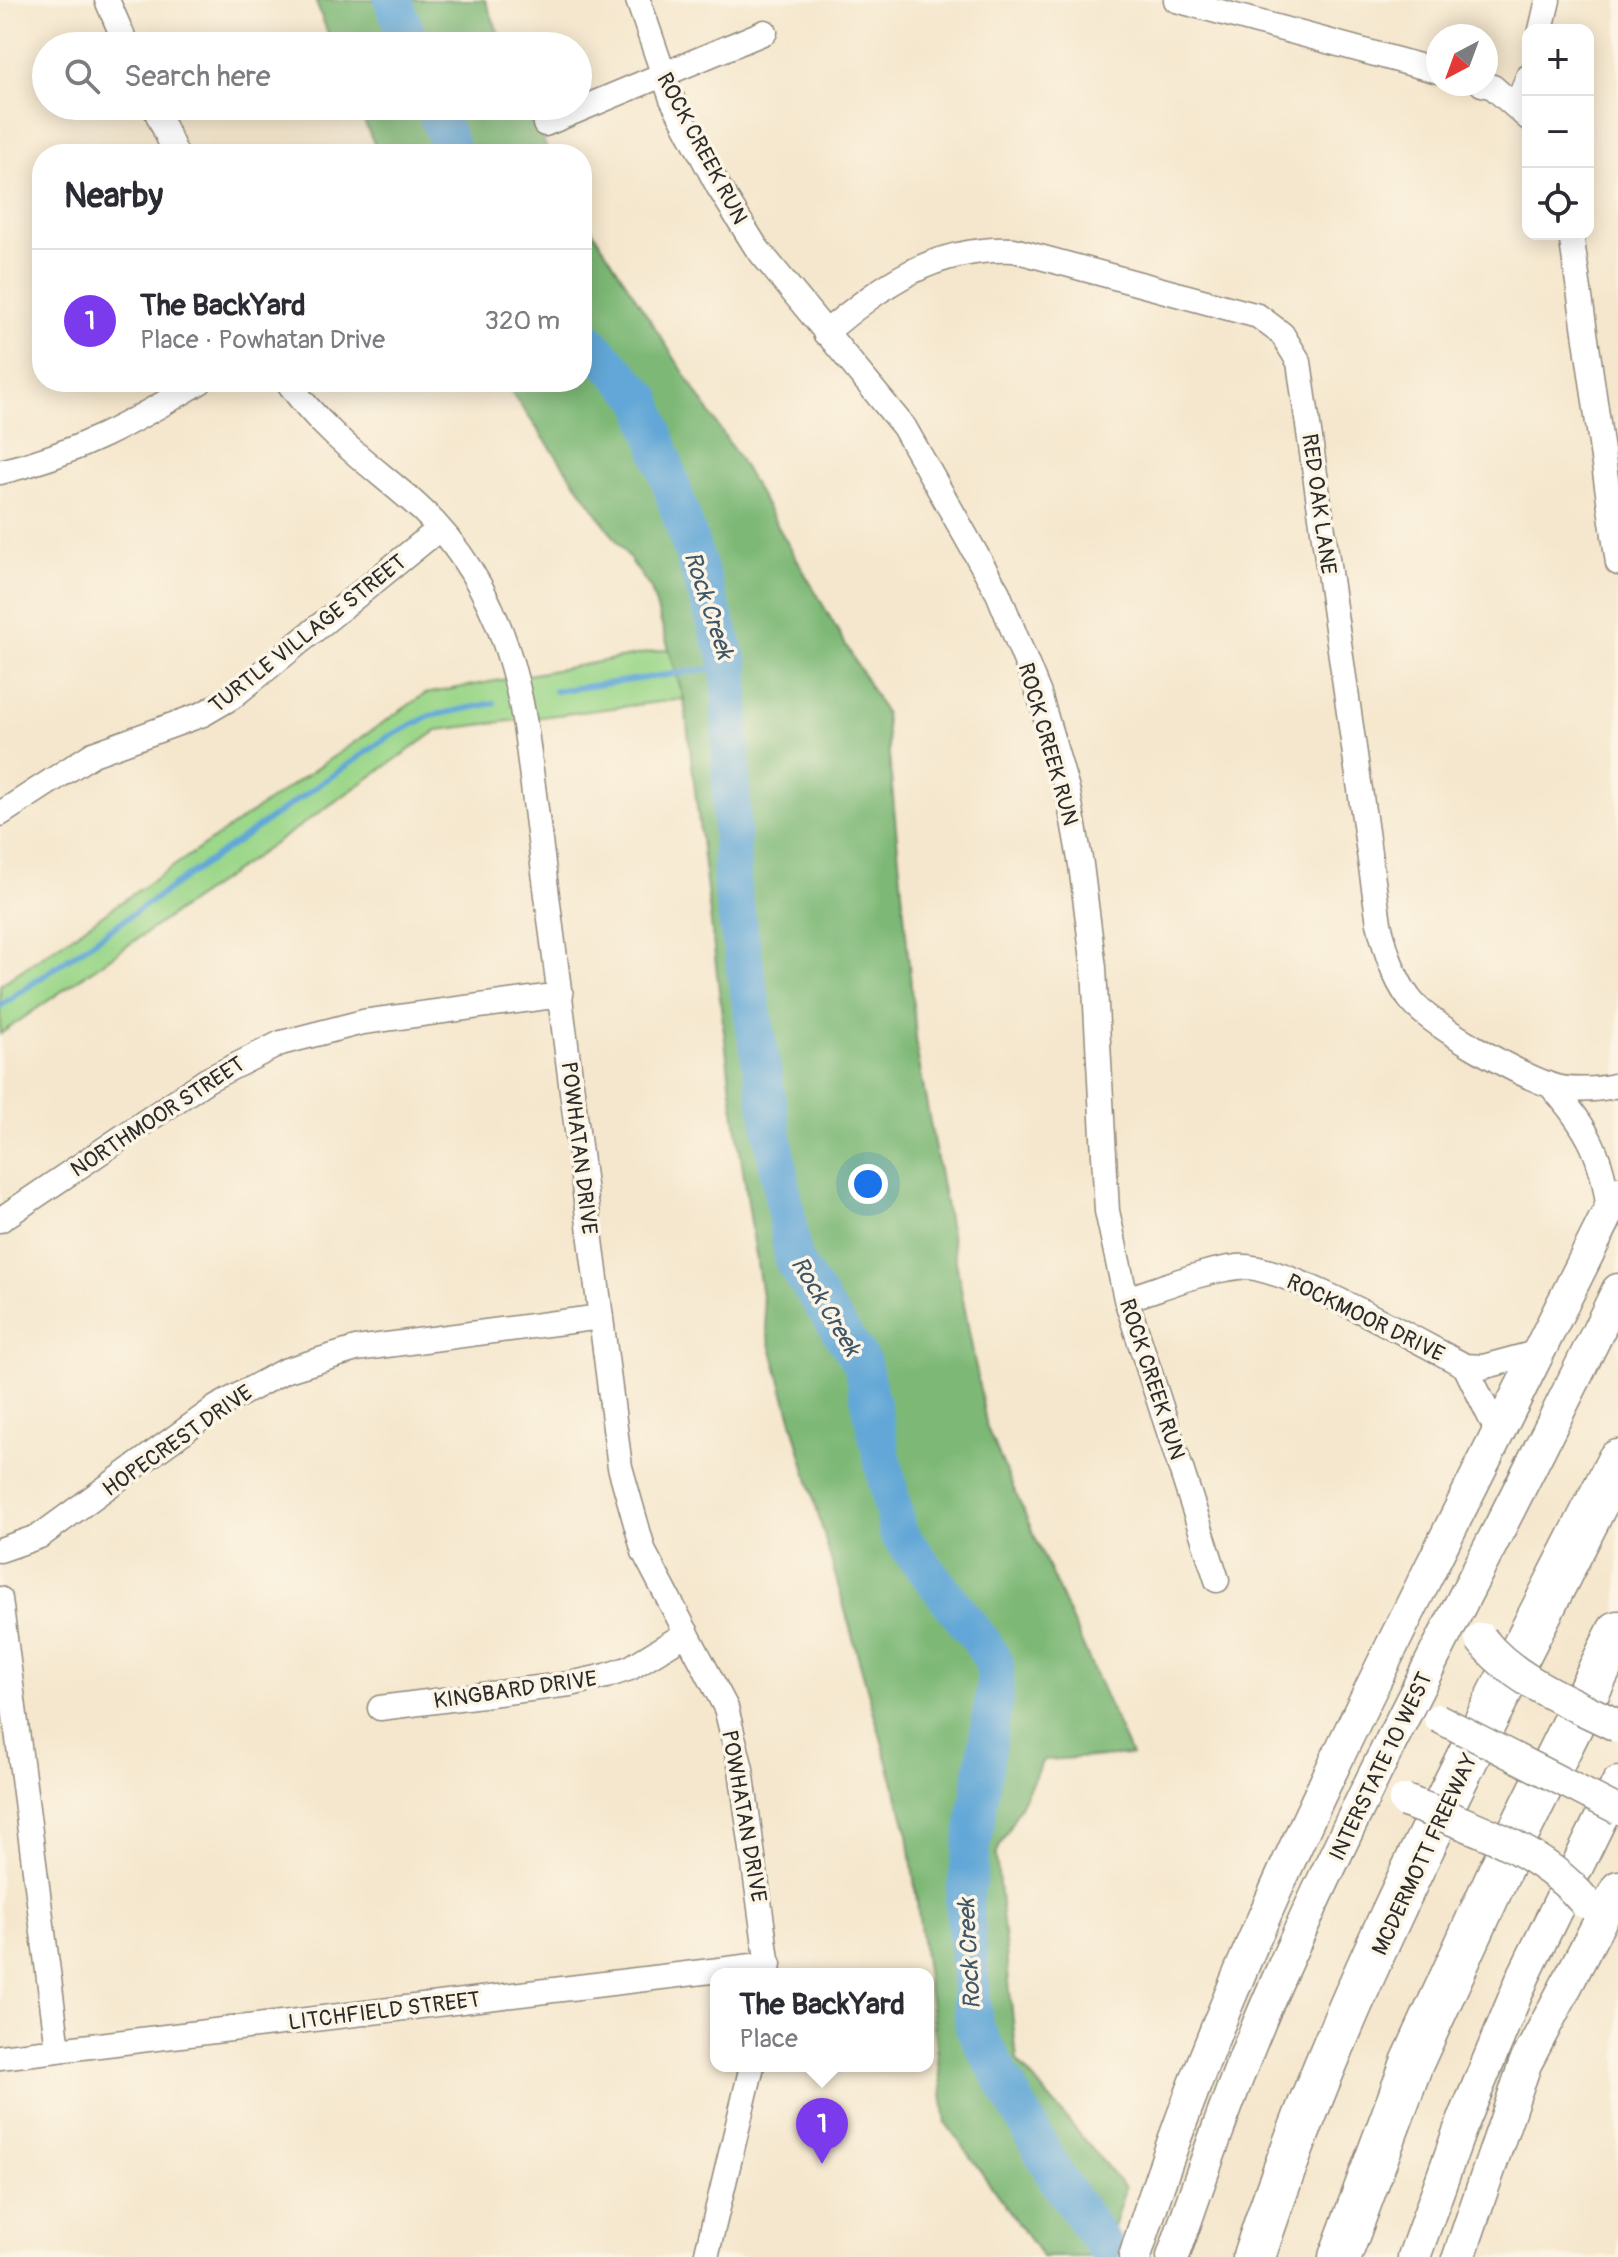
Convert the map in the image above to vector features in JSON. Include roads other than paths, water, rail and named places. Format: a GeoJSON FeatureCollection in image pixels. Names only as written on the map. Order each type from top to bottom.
{"type":"FeatureCollection","features":[{"type":"Feature","properties":{"kind":"highway","name":"MCDERMOTT FREEWAY"},"geometry":{"type":"LineString","coordinates":[[1254,2257],[1309,2100],[1426,1843],[1618,1461]]}},
{"type":"Feature","properties":{"kind":"highway"},"geometry":{"type":"LineString","coordinates":[[1340,2257],[1412,2063],[1500,1870],[1618,1632]]}},
{"type":"Feature","properties":{"kind":"main road"},"geometry":{"type":"LineString","coordinates":[[1135,2257],[1178,2132],[1254,1933],[1613,1202]]}},
{"type":"Feature","properties":{"kind":"main road","name":"INTERSTATE 10 WEST"},"geometry":{"type":"LineString","coordinates":[[1173,2257],[1236,2082],[1347,1830],[1618,1290]]}},
{"type":"Feature","properties":{"kind":"main road"},"geometry":{"type":"LineString","coordinates":[[1477,1574],[1475,1620],[1481,1639],[1500,1658],[1543,1689],[1618,1726]]}},
{"type":"Feature","properties":{"kind":"main road"},"geometry":{"type":"LineString","coordinates":[[1414,2257],[1459,2132],[1524,1975],[1618,1783]]}},
{"type":"Feature","properties":{"kind":"main road"},"geometry":{"type":"LineString","coordinates":[[1347,1830],[1376,1809],[1405,1801],[1463,1822],[1554,1869],[1585,1902],[1589,1924],[1584,1953]]}},
{"type":"Feature","properties":{"kind":"main road"},"geometry":{"type":"LineString","coordinates":[[1459,2257],[1525,2064],[1618,1887]]}},
{"type":"Feature","properties":{"kind":"street"},"geometry":{"type":"LineString","coordinates":[[107,0],[121,32]]}},
{"type":"Feature","properties":{"kind":"street","name":"ROCK CREEK RUN"},"geometry":{"type":"LineString","coordinates":[[638,0],[663,75],[725,198],[756,247],[904,427],[998,593],[1039,694],[1068,793],[1081,865],[1094,968],[1107,1211],[1126,1299],[1217,1580]]}},
{"type":"Feature","properties":{"kind":"street"},"geometry":{"type":"LineString","coordinates":[[1176,0],[1426,68]]}},
{"type":"Feature","properties":{"kind":"street"},"geometry":{"type":"LineString","coordinates":[[1542,24],[1548,0]]}},
{"type":"Feature","properties":{"kind":"street"},"geometry":{"type":"LineString","coordinates":[[592,104],[765,32]]}},
{"type":"Feature","properties":{"kind":"street"},"geometry":{"type":"LineString","coordinates":[[1498,95],[1522,111]]}},
{"type":"Feature","properties":{"kind":"street"},"geometry":{"type":"LineString","coordinates":[[160,120],[171,144]]}},
{"type":"Feature","properties":{"kind":"street"},"geometry":{"type":"LineString","coordinates":[[545,124],[555,120]]}},
{"type":"Feature","properties":{"kind":"street"},"geometry":{"type":"LineString","coordinates":[[1572,240],[1618,563]]}},
{"type":"Feature","properties":{"kind":"street","name":"RED OAK LANE"},"geometry":{"type":"LineString","coordinates":[[825,333],[872,294],[907,273],[938,259],[979,249],[1014,250],[1258,316],[1282,334],[1299,362],[1379,923],[1386,951],[1407,997],[1425,1017],[1551,1086],[1586,1089],[1618,1085]]}},
{"type":"Feature","properties":{"kind":"street"},"geometry":{"type":"LineString","coordinates":[[0,472],[59,457],[112,434],[183,392]]}},
{"type":"Feature","properties":{"kind":"street","name":"POWHATAN DRIVE"},"geometry":{"type":"LineString","coordinates":[[295,392],[338,439],[415,503],[439,529],[486,594],[514,664],[523,706],[620,1467],[630,1510],[662,1592],[726,1708],[741,1769],[769,1968]]}},
{"type":"Feature","properties":{"kind":"street","name":"TURTLE VILLAGE STREET"},"geometry":{"type":"LineString","coordinates":[[0,814],[93,754],[203,714],[232,697],[439,529]]}},
{"type":"Feature","properties":{"kind":"street","name":"NORTHMOOR STREET"},"geometry":{"type":"LineString","coordinates":[[0,1220],[207,1080],[281,1043],[363,1022],[561,995]]}},
{"type":"Feature","properties":{"kind":"street","name":"RED OAK LANE"},"geometry":{"type":"LineString","coordinates":[[1551,1086],[1592,1140],[1613,1202]]}},
{"type":"Feature","properties":{"kind":"street","name":"ROCKMOOR DRIVE"},"geometry":{"type":"LineString","coordinates":[[1126,1299],[1238,1267],[1259,1268],[1291,1278],[1465,1366],[1483,1367],[1539,1352]]}},
{"type":"Feature","properties":{"kind":"street","name":"HOPECREST DRIVE"},"geometry":{"type":"LineString","coordinates":[[0,1550],[40,1536],[217,1407],[284,1371],[356,1349],[601,1317]]}},
{"type":"Feature","properties":{"kind":"street","name":"ROCKMOOR DRIVE"},"geometry":{"type":"LineString","coordinates":[[1465,1366],[1498,1433]]}},
{"type":"Feature","properties":{"kind":"street"},"geometry":{"type":"LineString","coordinates":[[0,1599],[58,2049]]}},
{"type":"Feature","properties":{"kind":"street","name":"KINGBARD DRIVE"},"geometry":{"type":"LineString","coordinates":[[380,1708],[570,1684],[606,1676],[630,1668],[687,1633]]}},
{"type":"Feature","properties":{"kind":"street"},"geometry":{"type":"LineString","coordinates":[[1438,1718],[1618,1810]]}},
{"type":"Feature","properties":{"kind":"street","name":"LITCHFIELD STREET"},"geometry":{"type":"LineString","coordinates":[[0,2057],[710,1976]]}},
{"type":"Feature","properties":{"kind":"street"},"geometry":{"type":"LineString","coordinates":[[706,2257],[751,2072]]}},
{"type":"Feature","properties":{"kind":"waterway","name":"Rock Creek"},"geometry":{"type":"LineString","coordinates":[[393,0],[406,32]]}},
{"type":"Feature","properties":{"kind":"waterway","name":"Rock Creek"},"geometry":{"type":"LineString","coordinates":[[440,120],[449,144]]}},
{"type":"Feature","properties":{"kind":"waterway","name":"Rock Creek"},"geometry":{"type":"LineString","coordinates":[[592,345],[643,399],[730,666],[732,888],[794,1262],[862,1363],[898,1533],[981,1641],[995,1664],[995,1691],[964,1902],[974,2027],[1057,2178],[1104,2246]]}},
{"type":"Feature","properties":{"kind":"waterway"},"geometry":{"type":"LineString","coordinates":[[555,691],[730,666]]}},
{"type":"Feature","properties":{"kind":"waterway"},"geometry":{"type":"LineString","coordinates":[[0,1006],[388,737],[430,716],[494,703]]}},
{"type":"Feature","properties":{"kind":"place","name":"The BackYard"},"geometry":{"type":"Point","coordinates":[822,2164]}}]}
